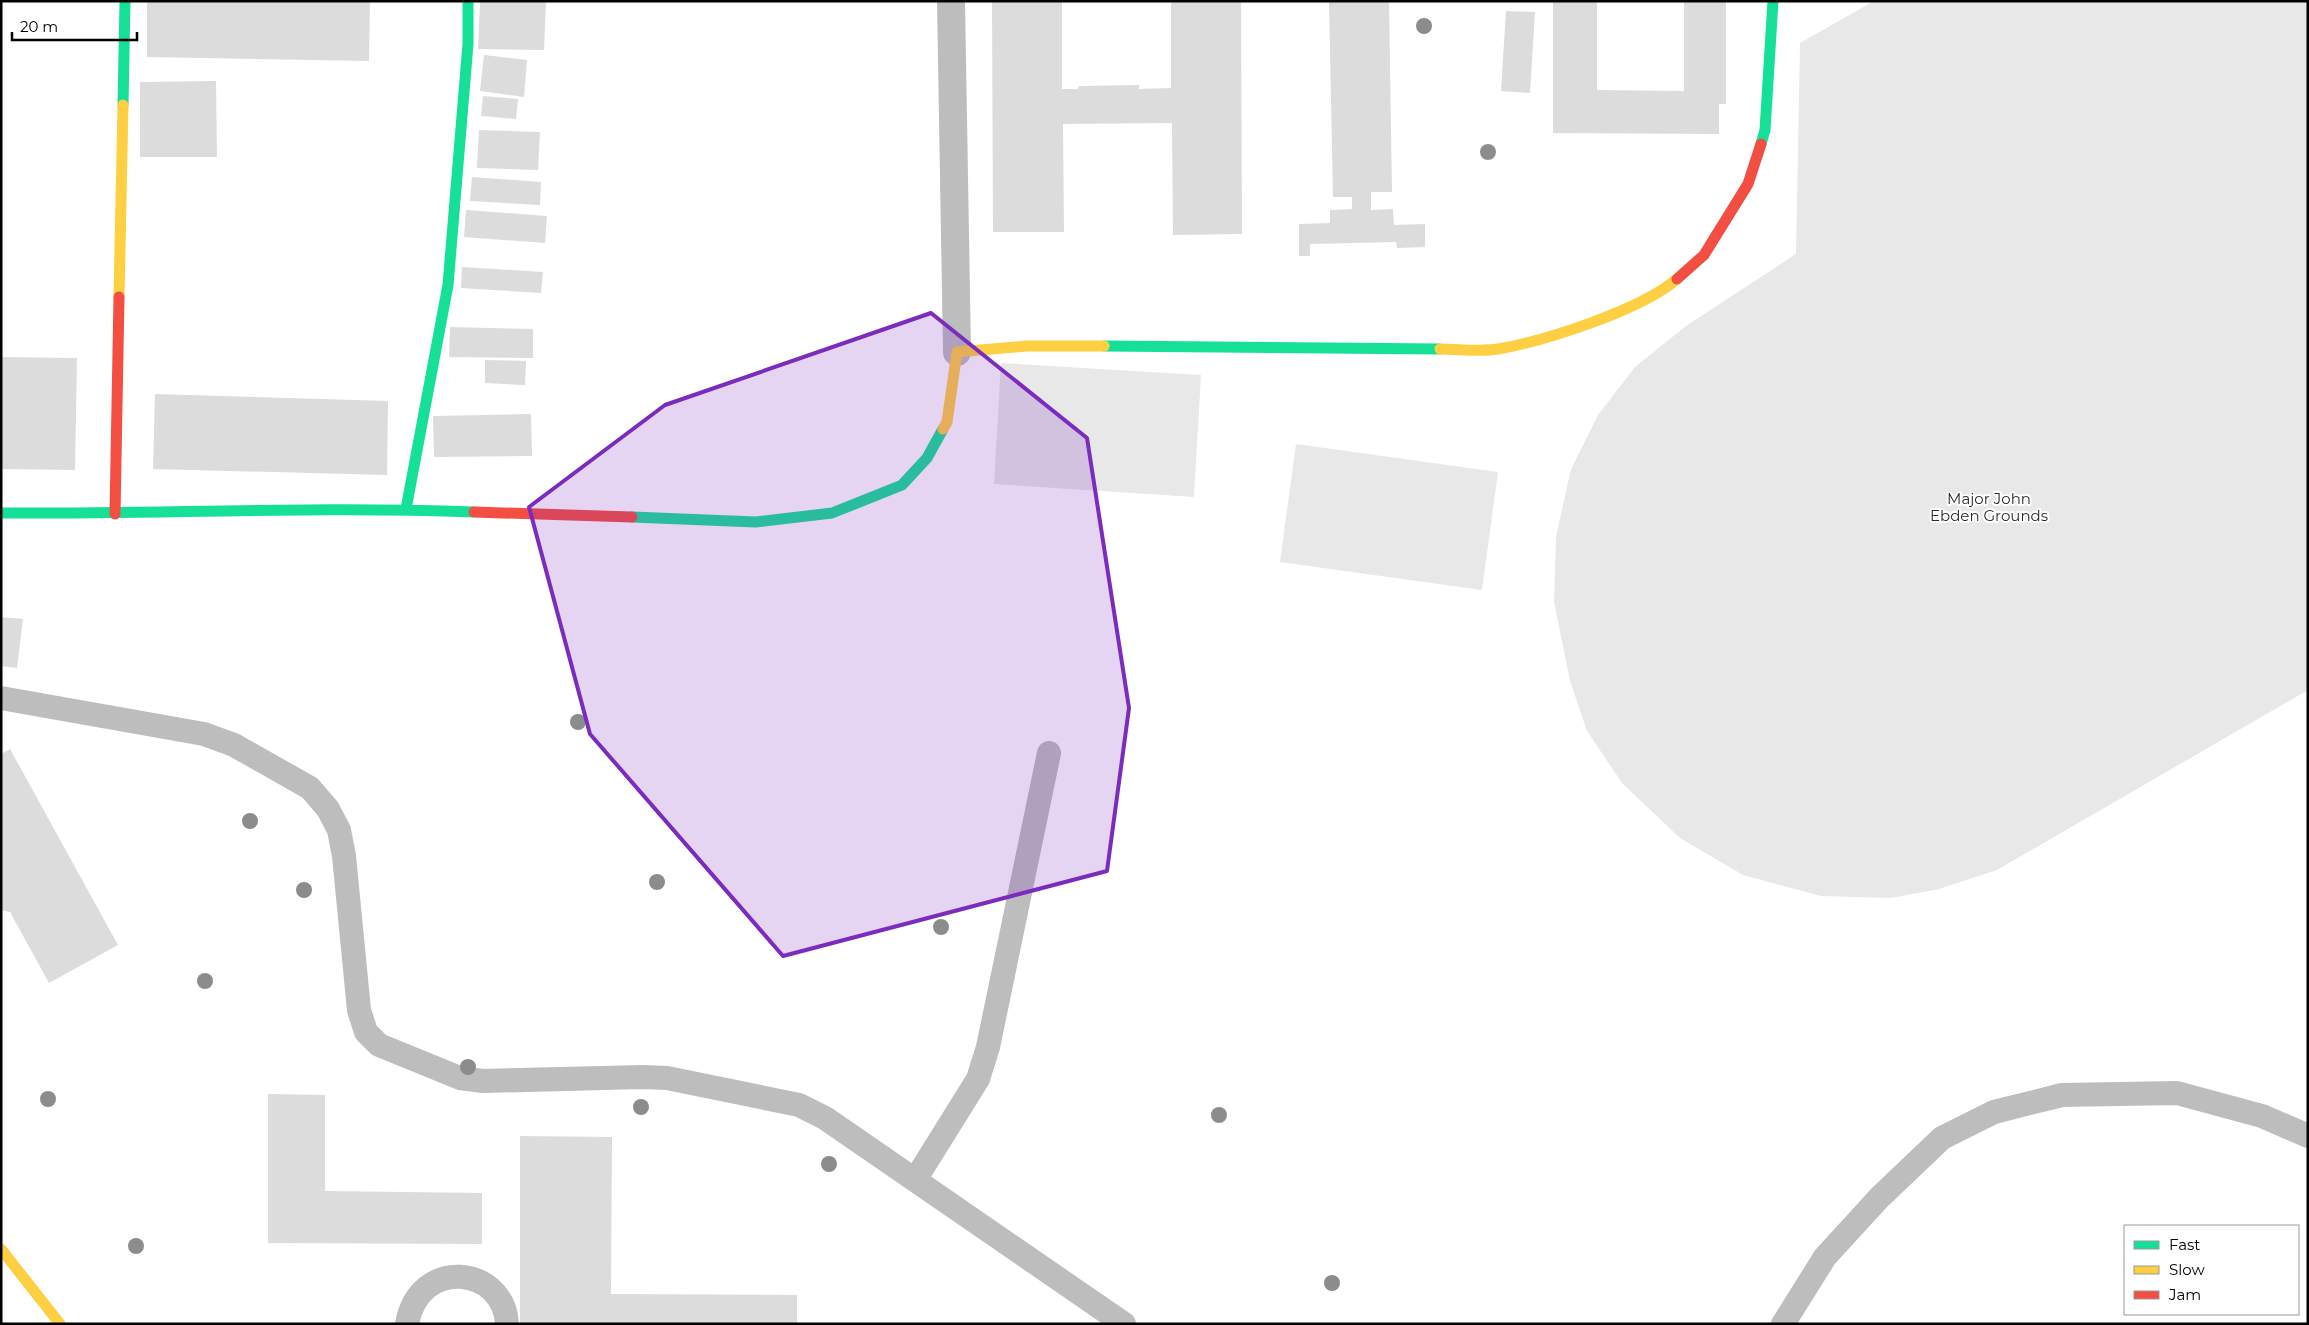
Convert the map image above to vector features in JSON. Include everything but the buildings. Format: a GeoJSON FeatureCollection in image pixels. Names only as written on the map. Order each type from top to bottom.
{"type":"FeatureCollection","features":[{"type":"Feature","properties":{"kind":"street"},"geometry":{"type":"LineString","coordinates":[[115,514],[125,1]]}},
{"type":"Feature","properties":{"kind":"street"},"geometry":{"type":"LineString","coordinates":[[406,509],[448,285],[468,44],[468,1]]}},
{"type":"Feature","properties":{"kind":"street"},"geometry":{"type":"LineString","coordinates":[[1,513],[115,514],[406,509],[756,522],[832,513],[902,485],[927,458],[947,422],[957,352],[951,1]]}},
{"type":"Feature","properties":{"kind":"street"},"geometry":{"type":"LineString","coordinates":[[957,352],[1027,346],[1497,349],[1548,338],[1631,307],[1672,283],[1704,255],[1748,184],[1764,130],[1773,1]]}},
{"type":"Feature","properties":{"kind":"street"},"geometry":{"type":"LineString","coordinates":[[1,1249],[60,1324]]}},
{"type":"Feature","properties":{"kind":"lane"},"geometry":{"type":"LineString","coordinates":[[1,698],[204,734],[234,745],[310,788],[328,809],[339,830],[344,856],[359,1010],[366,1032],[379,1045],[460,1078],[484,1081],[667,1078],[799,1105],[826,1118],[1124,1324]]}},
{"type":"Feature","properties":{"kind":"lane"},"geometry":{"type":"LineString","coordinates":[[915,1180],[978,1079],[988,1047],[1049,753]]}},
{"type":"Feature","properties":{"kind":"lane"},"geometry":{"type":"LineString","coordinates":[[1783,1324],[1825,1257],[1879,1198],[1942,1138],[1994,1112],[2062,1095],[2178,1093],[2262,1116],[2308,1136]]}},
{"type":"Feature","properties":{"kind":"lane"},"geometry":{"type":"LineString","coordinates":[[407,1324],[409,1310],[417,1296],[428,1285],[443,1278],[460,1276],[477,1280],[492,1290],[502,1304],[507,1324]]}},
{"type":"Feature","properties":{"kind":"highlighted area"},"geometry":{"type":"Polygon","coordinates":[[[931,313],[1087,438],[1129,708],[1107,871],[783,956],[590,734],[529,507],[665,405],[931,313]]]}},
{"type":"Feature","properties":{"kind":"green space","name":"Major John Ebden Grounds"},"geometry":{"type":"Polygon","coordinates":[[[1874,1],[2308,1],[2308,690],[1997,870],[1939,889],[1891,898],[1821,896],[1743,875],[1680,838],[1622,783],[1587,731],[1570,681],[1554,602],[1556,537],[1571,469],[1598,415],[1635,367],[1686,326],[1796,254],[1800,43],[1874,1]]]}},
{"type":"Feature","properties":{"kind":"green space"},"geometry":{"type":"Polygon","coordinates":[[[1001,363],[1201,375],[1194,497],[994,484],[1001,363]]]}},
{"type":"Feature","properties":{"kind":"green space"},"geometry":{"type":"Polygon","coordinates":[[[1296,444],[1498,472],[1482,590],[1280,562],[1296,444]]]}},
{"type":"Feature","properties":{"kind":"traffic: fast"},"geometry":{"type":"LineString","coordinates":[[123,105],[125,1]]}},
{"type":"Feature","properties":{"kind":"traffic: fast"},"geometry":{"type":"LineString","coordinates":[[406,509],[448,285],[468,44],[468,1]]}},
{"type":"Feature","properties":{"kind":"traffic: fast"},"geometry":{"type":"LineString","coordinates":[[1761,144],[1765,130],[1773,1]]}},
{"type":"Feature","properties":{"kind":"traffic: fast"},"geometry":{"type":"LineString","coordinates":[[1104,346],[1440,349]]}},
{"type":"Feature","properties":{"kind":"traffic: fast"},"geometry":{"type":"LineString","coordinates":[[632,517],[756,522],[832,513],[902,485],[927,458],[943,429]]}},
{"type":"Feature","properties":{"kind":"traffic: fast"},"geometry":{"type":"LineString","coordinates":[[1,513],[297,510],[474,512]]}},
{"type":"Feature","properties":{"kind":"traffic: slow"},"geometry":{"type":"LineString","coordinates":[[119,297],[123,105]]}},
{"type":"Feature","properties":{"kind":"traffic: slow"},"geometry":{"type":"LineString","coordinates":[[1440,349],[1491,350],[1566,332],[1617,313],[1661,291],[1677,279]]}},
{"type":"Feature","properties":{"kind":"traffic: slow"},"geometry":{"type":"LineString","coordinates":[[943,429],[947,422],[957,352],[1027,346],[1104,346]]}},
{"type":"Feature","properties":{"kind":"traffic: slow"},"geometry":{"type":"LineString","coordinates":[[1,1249],[60,1324]]}},
{"type":"Feature","properties":{"kind":"traffic: jam"},"geometry":{"type":"LineString","coordinates":[[1677,279],[1704,255],[1748,184],[1761,144]]}},
{"type":"Feature","properties":{"kind":"traffic: jam"},"geometry":{"type":"LineString","coordinates":[[115,514],[119,297]]}},
{"type":"Feature","properties":{"kind":"traffic: jam"},"geometry":{"type":"LineString","coordinates":[[474,512],[632,517]]}}]}
